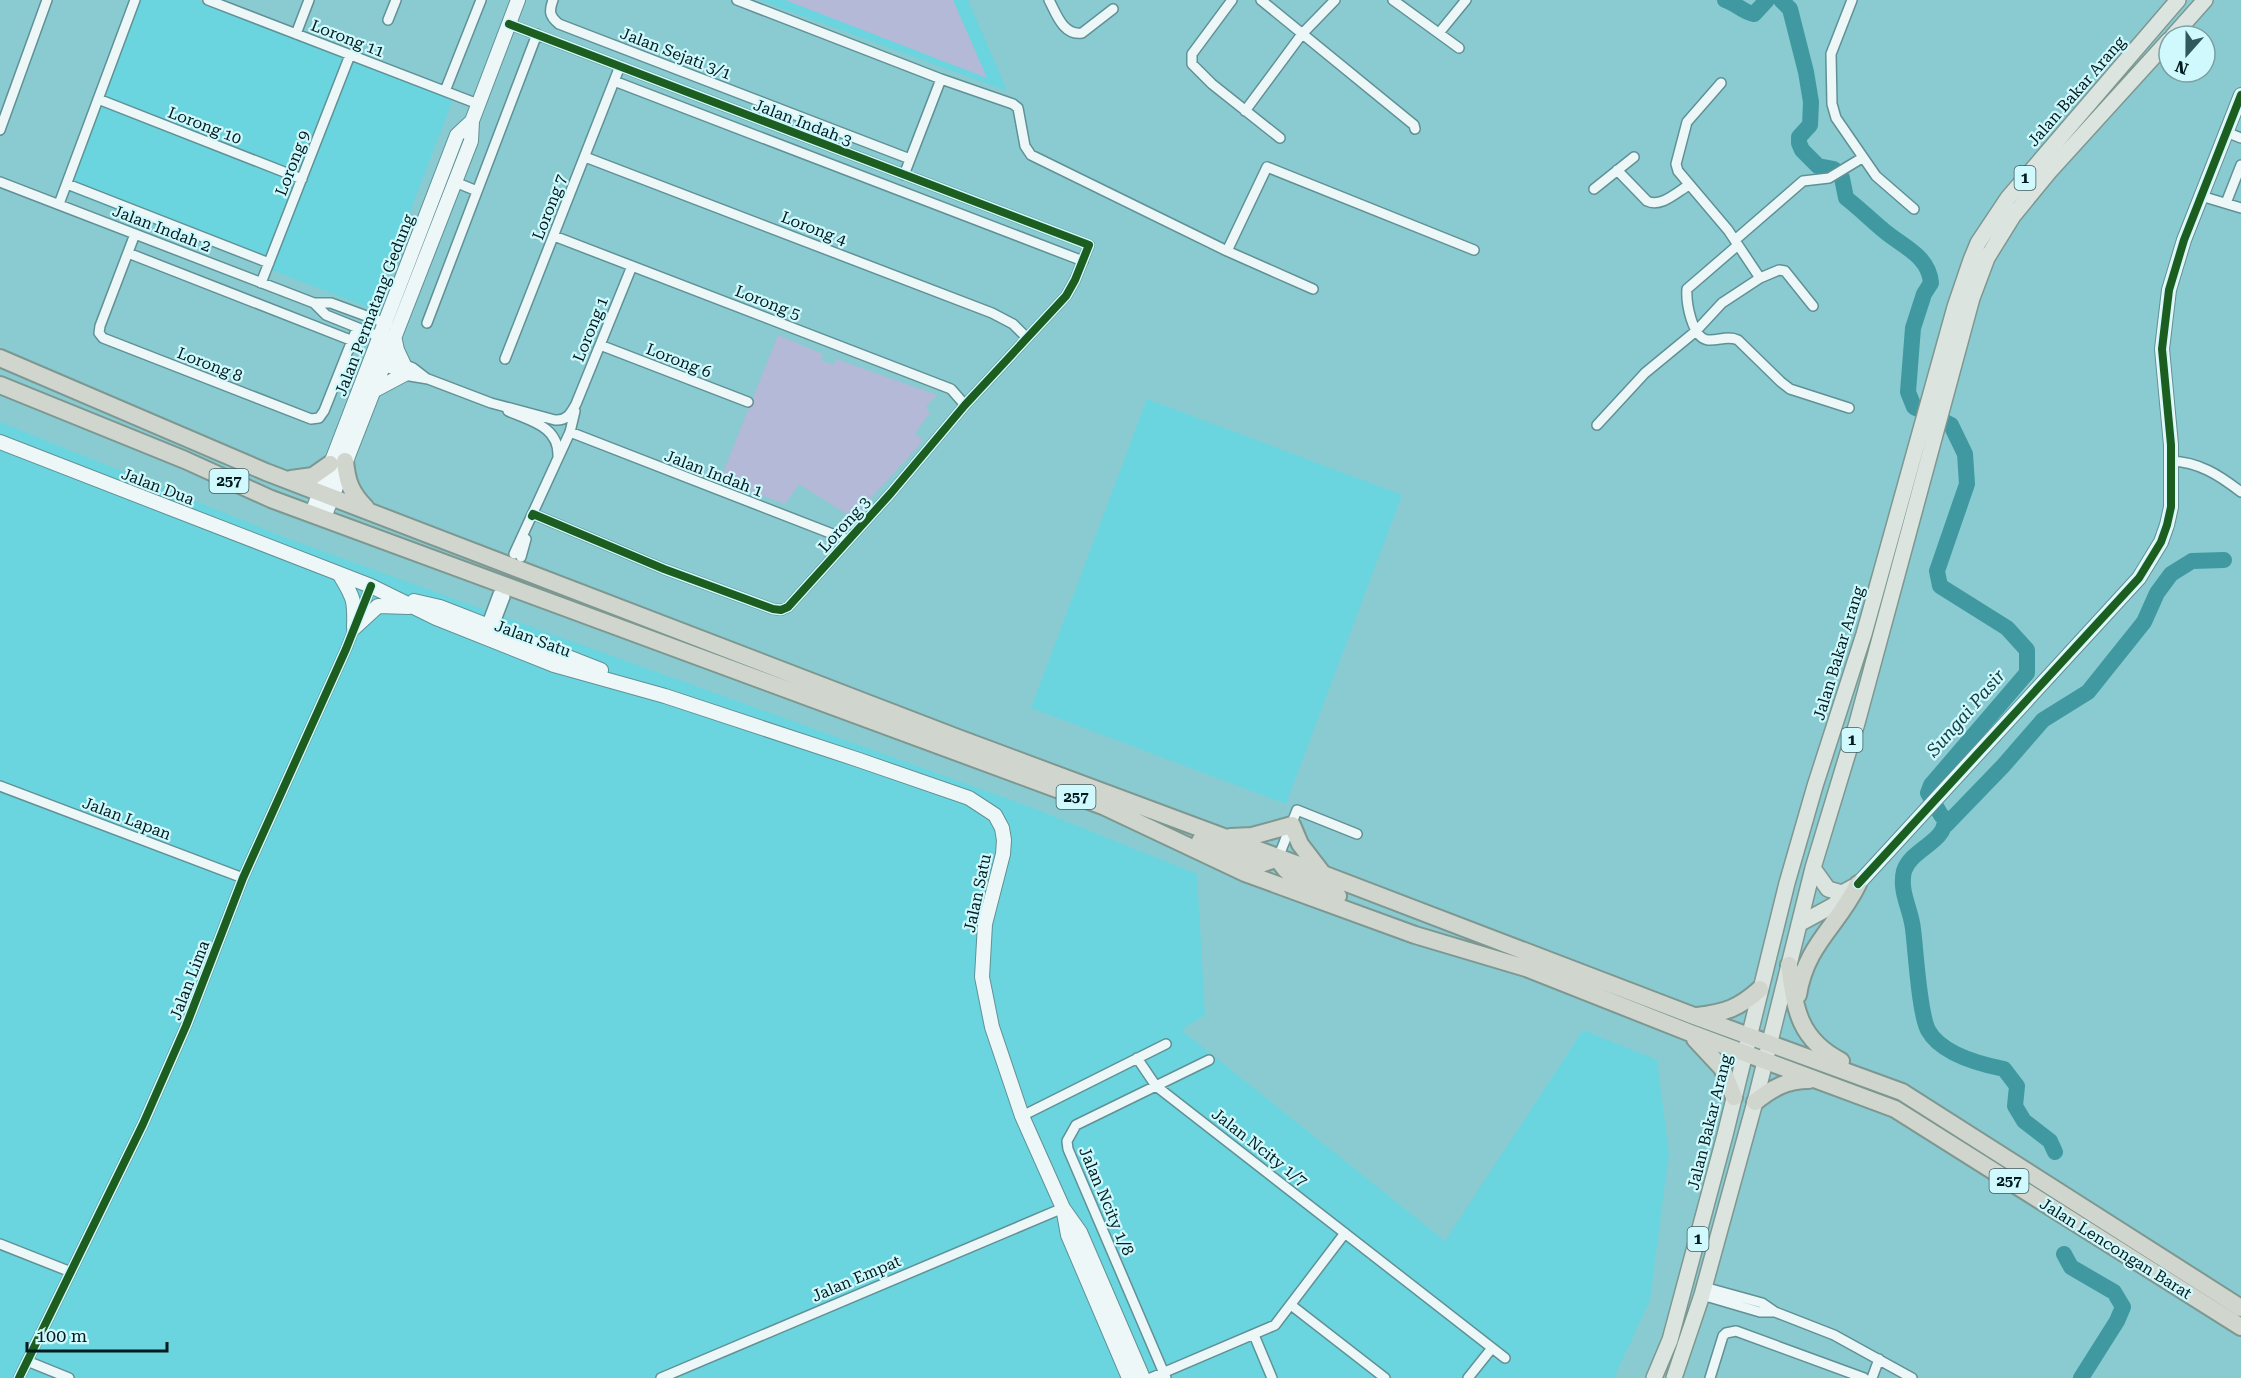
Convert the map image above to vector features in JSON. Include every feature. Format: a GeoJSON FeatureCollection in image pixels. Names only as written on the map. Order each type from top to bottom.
{"type":"FeatureCollection","features":[{"type":"Feature","properties":{"kind":"highway","name":"257"},"geometry":{"type":"LineString","coordinates":[[0,358],[284,478],[324,501],[368,510],[958,738],[1323,874],[1691,1024],[1745,1054],[1765,1061]]}},
{"type":"Feature","properties":{"kind":"highway","name":"257"},"geometry":{"type":"LineString","coordinates":[[0,385],[185,460],[271,499],[460,571],[1102,806],[1245,873],[1414,935],[1527,968],[1691,1024],[1749,1036],[1770,1043]]}},
{"type":"Feature","properties":{"kind":"highway"},"geometry":{"type":"LineString","coordinates":[[74,415],[84,393]]}},
{"type":"Feature","properties":{"kind":"highway"},"geometry":{"type":"LineString","coordinates":[[185,460],[324,501],[436,554],[460,571]]}},
{"type":"Feature","properties":{"kind":"highway"},"geometry":{"type":"LineString","coordinates":[[284,478],[303,479],[314,476],[338,463],[353,495],[368,510]]}},
{"type":"Feature","properties":{"kind":"highway"},"geometry":{"type":"LineString","coordinates":[[1102,806],[1139,817],[1254,862],[1269,863],[1278,858],[1282,868],[1301,881],[1369,908],[1414,935]]}},
{"type":"Feature","properties":{"kind":"highway"},"geometry":{"type":"LineString","coordinates":[[1223,838],[1252,836],[1292,825],[1300,844],[1323,874]]}},
{"type":"Feature","properties":{"kind":"highway"},"geometry":{"type":"LineString","coordinates":[[1795,1009],[1805,965],[1813,950],[1852,897],[1858,884]]}},
{"type":"Feature","properties":{"kind":"highway"},"geometry":{"type":"LineString","coordinates":[[1789,965],[1795,1009],[1800,1022],[1821,1049],[1881,1084]]}},
{"type":"Feature","properties":{"kind":"highway"},"geometry":{"type":"LineString","coordinates":[[1734,1097],[1722,1068],[1691,1024],[1746,1002],[1760,989]]}},
{"type":"Feature","properties":{"kind":"highway","name":"Jalan Lencongan Barat"},"geometry":{"type":"LineString","coordinates":[[1770,1043],[1902,1092],[2241,1308]]}},
{"type":"Feature","properties":{"kind":"highway","name":"Jalan Lencongan Barat"},"geometry":{"type":"LineString","coordinates":[[1765,1061],[1895,1109],[2241,1327]]}},
{"type":"Feature","properties":{"kind":"highway"},"geometry":{"type":"LineString","coordinates":[[1755,1102],[1773,1087],[1796,1080],[1819,1080]]}},
{"type":"Feature","properties":{"kind":"main road","name":"Jalan Permatang Gedung"},"geometry":{"type":"LineString","coordinates":[[324,501],[378,359],[471,141],[472,121],[518,0]]}},
{"type":"Feature","properties":{"kind":"main road","name":"Jalan Bakar Arang"},"geometry":{"type":"LineString","coordinates":[[1939,392],[1952,316],[1971,260],[1993,219],[2042,157],[2178,0]]}},
{"type":"Feature","properties":{"kind":"main road"},"geometry":{"type":"LineString","coordinates":[[2184,24],[2205,0]]}},
{"type":"Feature","properties":{"kind":"main road","name":"Jalan Bakar Arang"},"geometry":{"type":"LineString","coordinates":[[1674,1378],[1703,1291],[1755,1102],[1813,868],[1866,691],[1939,392],[1972,298],[1987,258],[2013,216],[2049,172],[2157,53]]}},
{"type":"Feature","properties":{"kind":"main road"},"geometry":{"type":"LineString","coordinates":[[1799,924],[1834,905],[1858,884],[2139,578],[2150,561],[2167,525],[2171,507],[2171,461],[2162,349],[2169,290],[2184,240],[2241,95]]}},
{"type":"Feature","properties":{"kind":"main road","name":"Jalan Permatang Gedung"},"geometry":{"type":"LineString","coordinates":[[389,333],[458,135],[472,121]]}},
{"type":"Feature","properties":{"kind":"main road"},"geometry":{"type":"LineString","coordinates":[[373,391],[404,370],[389,333]]}},
{"type":"Feature","properties":{"kind":"main road","name":"Jalan Permatang Gedung"},"geometry":{"type":"LineString","coordinates":[[338,463],[373,391],[378,359]]}},
{"type":"Feature","properties":{"kind":"main road","name":"Jalan Bakar Arang"},"geometry":{"type":"LineString","coordinates":[[1654,1378],[1670,1340],[1812,797],[1928,434]]}},
{"type":"Feature","properties":{"kind":"main road","name":"Jalan Dua"},"geometry":{"type":"LineString","coordinates":[[0,442],[370,586]]}},
{"type":"Feature","properties":{"kind":"main road"},"geometry":{"type":"LineString","coordinates":[[340,575],[353,595],[354,628]]}},
{"type":"Feature","properties":{"kind":"main road","name":"Jalan Satu"},"geometry":{"type":"LineString","coordinates":[[370,586],[436,618],[488,632]]}},
{"type":"Feature","properties":{"kind":"main road","name":"Jalan Satu"},"geometry":{"type":"LineString","coordinates":[[394,597],[440,607],[554,664],[665,696],[969,798],[995,815],[1002,828],[1003,854],[985,924],[982,977],[992,1027],[1022,1116],[1063,1208],[1080,1232],[1143,1378]]}},
{"type":"Feature","properties":{"kind":"main road"},"geometry":{"type":"LineString","coordinates":[[354,628],[378,606],[415,608]]}},
{"type":"Feature","properties":{"kind":"main road"},"geometry":{"type":"LineString","coordinates":[[1813,868],[1822,883],[1828,889],[1836,892],[1842,893],[1858,884]]}},
{"type":"Feature","properties":{"kind":"main road","name":"Jalan Satu"},"geometry":{"type":"LineString","coordinates":[[1063,1208],[1068,1235],[1130,1378]]}},
{"type":"Feature","properties":{"kind":"street"},"geometry":{"type":"LineString","coordinates":[[0,130],[47,0]]}},
{"type":"Feature","properties":{"kind":"street"},"geometry":{"type":"LineString","coordinates":[[58,204],[135,0]]}},
{"type":"Feature","properties":{"kind":"street","name":"Lorong 11"},"geometry":{"type":"LineString","coordinates":[[208,0],[478,104]]}},
{"type":"Feature","properties":{"kind":"street"},"geometry":{"type":"LineString","coordinates":[[296,34],[309,0]]}},
{"type":"Feature","properties":{"kind":"street"},"geometry":{"type":"LineString","coordinates":[[388,20],[396,0]]}},
{"type":"Feature","properties":{"kind":"street"},"geometry":{"type":"LineString","coordinates":[[445,91],[481,0]]}},
{"type":"Feature","properties":{"kind":"street","name":"Jalan Sejati 3/1"},"geometry":{"type":"LineString","coordinates":[[554,0],[549,10],[551,18],[559,24],[910,159]]}},
{"type":"Feature","properties":{"kind":"street"},"geometry":{"type":"LineString","coordinates":[[737,0],[941,79],[1013,104],[1018,108],[1025,146],[1031,155],[1227,251],[1313,289]]}},
{"type":"Feature","properties":{"kind":"street"},"geometry":{"type":"LineString","coordinates":[[1049,0],[1062,25],[1076,34],[1082,33],[1113,9]]}},
{"type":"Feature","properties":{"kind":"street"},"geometry":{"type":"LineString","coordinates":[[1232,0],[1192,54],[1194,69],[1280,138]]}},
{"type":"Feature","properties":{"kind":"street"},"geometry":{"type":"LineString","coordinates":[[1261,0],[1414,125],[1415,129]]}},
{"type":"Feature","properties":{"kind":"street"},"geometry":{"type":"LineString","coordinates":[[1245,111],[1302,34],[1335,0]]}},
{"type":"Feature","properties":{"kind":"street"},"geometry":{"type":"LineString","coordinates":[[1393,0],[1459,48]]}},
{"type":"Feature","properties":{"kind":"street"},"geometry":{"type":"LineString","coordinates":[[1439,33],[1466,0]]}},
{"type":"Feature","properties":{"kind":"street"},"geometry":{"type":"LineString","coordinates":[[1852,0],[1831,54],[1832,104],[1836,118],[1876,176],[1914,209]]}},
{"type":"Feature","properties":{"kind":"street","name":"Jalan Indah 3"},"geometry":{"type":"LineString","coordinates":[[508,24],[1089,245]]}},
{"type":"Feature","properties":{"kind":"street"},"geometry":{"type":"LineString","coordinates":[[428,323],[537,34]]}},
{"type":"Feature","properties":{"kind":"street","name":"Lorong 9"},"geometry":{"type":"LineString","coordinates":[[261,283],[350,55]]}},
{"type":"Feature","properties":{"kind":"street","name":"Lorong 7"},"geometry":{"type":"LineString","coordinates":[[506,359],[620,66]]}},
{"type":"Feature","properties":{"kind":"street"},"geometry":{"type":"LineString","coordinates":[[904,175],[941,79]]}},
{"type":"Feature","properties":{"kind":"street"},"geometry":{"type":"LineString","coordinates":[[614,81],[1083,261]]}},
{"type":"Feature","properties":{"kind":"street"},"geometry":{"type":"LineString","coordinates":[[1721,83],[1691,116],[1685,128],[1676,164],[1678,171],[1737,243],[1760,278]]}},
{"type":"Feature","properties":{"kind":"street","name":"Lorong 10"},"geometry":{"type":"LineString","coordinates":[[98,99],[302,179]]}},
{"type":"Feature","properties":{"kind":"street"},"geometry":{"type":"LineString","coordinates":[[2226,132],[2241,138]]}},
{"type":"Feature","properties":{"kind":"street","name":"Lorong 4"},"geometry":{"type":"LineString","coordinates":[[585,157],[992,313],[1013,324],[1027,338]]}},
{"type":"Feature","properties":{"kind":"street"},"geometry":{"type":"LineString","coordinates":[[1594,189],[1634,157]]}},
{"type":"Feature","properties":{"kind":"street"},"geometry":{"type":"LineString","coordinates":[[1849,408],[1791,389],[1780,382],[1737,340],[1702,338],[1696,331],[1687,289],[1803,181],[1829,178],[1862,158]]}},
{"type":"Feature","properties":{"kind":"street"},"geometry":{"type":"LineString","coordinates":[[2226,203],[2241,165]]}},
{"type":"Feature","properties":{"kind":"street"},"geometry":{"type":"LineString","coordinates":[[1227,251],[1267,167],[1474,250]]}},
{"type":"Feature","properties":{"kind":"street"},"geometry":{"type":"LineString","coordinates":[[1617,170],[1652,204],[1658,204],[1689,185]]}},
{"type":"Feature","properties":{"kind":"street","name":"Jalan Indah 2"},"geometry":{"type":"LineString","coordinates":[[0,182],[314,303],[331,303],[389,333]]}},
{"type":"Feature","properties":{"kind":"street"},"geometry":{"type":"LineString","coordinates":[[455,182],[477,192]]}},
{"type":"Feature","properties":{"kind":"street"},"geometry":{"type":"LineString","coordinates":[[66,184],[269,263]]}},
{"type":"Feature","properties":{"kind":"street"},"geometry":{"type":"LineString","coordinates":[[2201,196],[2241,208]]}},
{"type":"Feature","properties":{"kind":"street","name":"Lorong 8"},"geometry":{"type":"LineString","coordinates":[[135,234],[100,326],[99,333],[103,338],[311,419],[320,418],[324,411],[357,328]]}},
{"type":"Feature","properties":{"kind":"street","name":"Lorong 5"},"geometry":{"type":"LineString","coordinates":[[554,236],[951,389],[965,405]]}},
{"type":"Feature","properties":{"kind":"street","name":"Lorong 3"},"geometry":{"type":"LineString","coordinates":[[532,515],[664,568],[781,610],[788,607],[965,405],[1066,296],[1089,245]]}},
{"type":"Feature","properties":{"kind":"street"},"geometry":{"type":"LineString","coordinates":[[128,253],[352,341]]}},
{"type":"Feature","properties":{"kind":"street","name":"Lorong 1"},"geometry":{"type":"LineString","coordinates":[[517,556],[532,515],[570,432],[576,404],[632,267]]}},
{"type":"Feature","properties":{"kind":"street"},"geometry":{"type":"LineString","coordinates":[[1597,425],[1645,373],[1696,331],[1722,303],[1760,278],[1779,270],[1785,271],[1813,306]]}},
{"type":"Feature","properties":{"kind":"street","name":"Jalan Indah 2"},"geometry":{"type":"LineString","coordinates":[[314,303],[326,315],[357,328],[389,333]]}},
{"type":"Feature","properties":{"kind":"street","name":"Lorong 6"},"geometry":{"type":"LineString","coordinates":[[600,345],[748,402]]}},
{"type":"Feature","properties":{"kind":"street"},"geometry":{"type":"LineString","coordinates":[[378,359],[404,370],[413,369],[428,379],[491,403],[548,429],[556,442],[558,458]]}},
{"type":"Feature","properties":{"kind":"street"},"geometry":{"type":"LineString","coordinates":[[491,403],[555,420],[567,418],[576,404]]}},
{"type":"Feature","properties":{"kind":"street"},"geometry":{"type":"LineString","coordinates":[[555,420],[564,433],[558,458]]}},
{"type":"Feature","properties":{"kind":"street","name":"Jalan Indah 1"},"geometry":{"type":"LineString","coordinates":[[570,432],[848,540]]}},
{"type":"Feature","properties":{"kind":"street"},"geometry":{"type":"LineString","coordinates":[[2171,461],[2205,468],[2219,475],[2241,492]]}},
{"type":"Feature","properties":{"kind":"street","name":"Jalan Lima"},"geometry":{"type":"LineString","coordinates":[[19,1378],[138,1134],[172,1056],[243,878],[354,628],[370,586]]}},
{"type":"Feature","properties":{"kind":"street"},"geometry":{"type":"LineString","coordinates":[[488,632],[502,595]]}},
{"type":"Feature","properties":{"kind":"street","name":"Jalan Lapan"},"geometry":{"type":"LineString","coordinates":[[0,786],[243,878]]}},
{"type":"Feature","properties":{"kind":"street"},"geometry":{"type":"LineString","coordinates":[[1278,858],[1297,810],[1357,834]]}},
{"type":"Feature","properties":{"kind":"street"},"geometry":{"type":"LineString","coordinates":[[1022,1116],[1166,1044]]}},
{"type":"Feature","properties":{"kind":"street","name":"Jalan Ncity 1/7"},"geometry":{"type":"LineString","coordinates":[[1137,1058],[1156,1086],[1505,1358]]}},
{"type":"Feature","properties":{"kind":"street"},"geometry":{"type":"LineString","coordinates":[[1156,1086],[1209,1060]]}},
{"type":"Feature","properties":{"kind":"street","name":"Jalan Ncity 1/8"},"geometry":{"type":"LineString","coordinates":[[1156,1086],[1076,1125],[1067,1141],[1068,1149],[1165,1375]]}},
{"type":"Feature","properties":{"kind":"street","name":"Jalan Empat"},"geometry":{"type":"LineString","coordinates":[[661,1378],[1063,1208]]}},
{"type":"Feature","properties":{"kind":"street"},"geometry":{"type":"LineString","coordinates":[[1151,1378],[1165,1375],[1275,1325],[1345,1233]]}},
{"type":"Feature","properties":{"kind":"street"},"geometry":{"type":"LineString","coordinates":[[0,1244],[71,1272]]}},
{"type":"Feature","properties":{"kind":"street"},"geometry":{"type":"LineString","coordinates":[[1703,1291],[1762,1303],[1775,1312],[1834,1335],[1912,1378]]}},
{"type":"Feature","properties":{"kind":"street"},"geometry":{"type":"LineString","coordinates":[[1291,1305],[1386,1378]]}},
{"type":"Feature","properties":{"kind":"street"},"geometry":{"type":"LineString","coordinates":[[1710,1378],[1723,1336],[1736,1330],[1864,1378]]}},
{"type":"Feature","properties":{"kind":"street"},"geometry":{"type":"LineString","coordinates":[[1254,1335],[1272,1378]]}},
{"type":"Feature","properties":{"kind":"street"},"geometry":{"type":"LineString","coordinates":[[1468,1378],[1492,1348]]}},
{"type":"Feature","properties":{"kind":"street"},"geometry":{"type":"LineString","coordinates":[[1872,1378],[1879,1359]]}},
{"type":"Feature","properties":{"kind":"street"},"geometry":{"type":"LineString","coordinates":[[27,1361],[69,1378]]}},
{"type":"Feature","properties":{"kind":"shaded area"},"geometry":{"type":"Polygon","coordinates":[[[133,0],[197,0],[453,99],[373,309],[61,189],[133,0]]]}},
{"type":"Feature","properties":{"kind":"shaded area"},"geometry":{"type":"Polygon","coordinates":[[[759,0],[968,0],[1007,91],[759,0]]]}},
{"type":"Feature","properties":{"kind":"shaded area"},"geometry":{"type":"Polygon","coordinates":[[[785,0],[953,0],[987,78],[785,0]]]}},
{"type":"Feature","properties":{"kind":"shaded area"},"geometry":{"type":"Polygon","coordinates":[[[778,335],[823,354],[821,360],[833,365],[836,359],[937,395],[926,407],[930,413],[915,433],[923,441],[853,518],[799,484],[785,504],[748,490],[749,487],[735,481],[733,485],[720,480],[778,335]]]}},
{"type":"Feature","properties":{"kind":"shaded area"},"geometry":{"type":"Polygon","coordinates":[[[1147,399],[1402,495],[1286,804],[1031,708],[1147,399]]]}},
{"type":"Feature","properties":{"kind":"shaded area"},"geometry":{"type":"Polygon","coordinates":[[[0,422],[289,539],[1033,808],[1197,874],[1205,1015],[1181,1030],[1445,1241],[1583,1030],[1657,1060],[1669,1153],[1650,1300],[1614,1378],[0,1378],[0,422]]]}},
{"type":"Feature","properties":{"kind":"waterway","name":"Sungai Pasir"},"geometry":{"type":"LineString","coordinates":[[1725,0],[1754,14],[1767,0]]}},
{"type":"Feature","properties":{"kind":"waterway","name":"Sungai Pasir"},"geometry":{"type":"LineString","coordinates":[[1781,0],[1790,9],[1811,102],[1810,125],[1799,137],[1802,150],[1818,166],[1834,169],[1842,178],[1846,198],[1920,258],[1929,273],[1931,283],[1924,294],[1913,328],[1908,392],[1914,407],[1951,425],[1965,454],[1967,484],[1937,571],[1940,586],[2007,628],[2027,650],[2027,673],[1931,785],[1928,793],[1945,819],[1944,827],[1934,840],[1913,857],[1904,871],[1903,886],[1912,922],[1925,1021],[1934,1038],[1951,1052],[1972,1061],[2004,1069],[2017,1086],[2015,1106],[2024,1121],[2050,1141],[2055,1152]]}},
{"type":"Feature","properties":{"kind":"waterway"},"geometry":{"type":"LineString","coordinates":[[1946,825],[2003,766],[2043,720],[2088,692],[2144,622],[2157,593],[2171,574],[2192,561],[2224,560]]}},
{"type":"Feature","properties":{"kind":"waterway","name":"Sungai Pasir"},"geometry":{"type":"LineString","coordinates":[[2064,1254],[2071,1267],[2114,1292],[2123,1307],[2117,1321],[2081,1378]]}},
{"type":"Feature","properties":{"kind":"cycle path"},"geometry":{"type":"LineString","coordinates":[[509,24],[1089,245],[1066,296],[965,405],[891,493],[788,607],[781,610],[773,609],[664,569],[533,514],[532,516]]}},
{"type":"Feature","properties":{"kind":"cycle path"},"geometry":{"type":"LineString","coordinates":[[1858,884],[2139,578],[2161,542],[2171,507],[2171,445],[2162,349],[2169,290],[2184,240],[2241,95]]}},
{"type":"Feature","properties":{"kind":"cycle path"},"geometry":{"type":"LineString","coordinates":[[19,1378],[143,1124],[186,1026],[243,878],[346,649],[371,586]]}}]}
